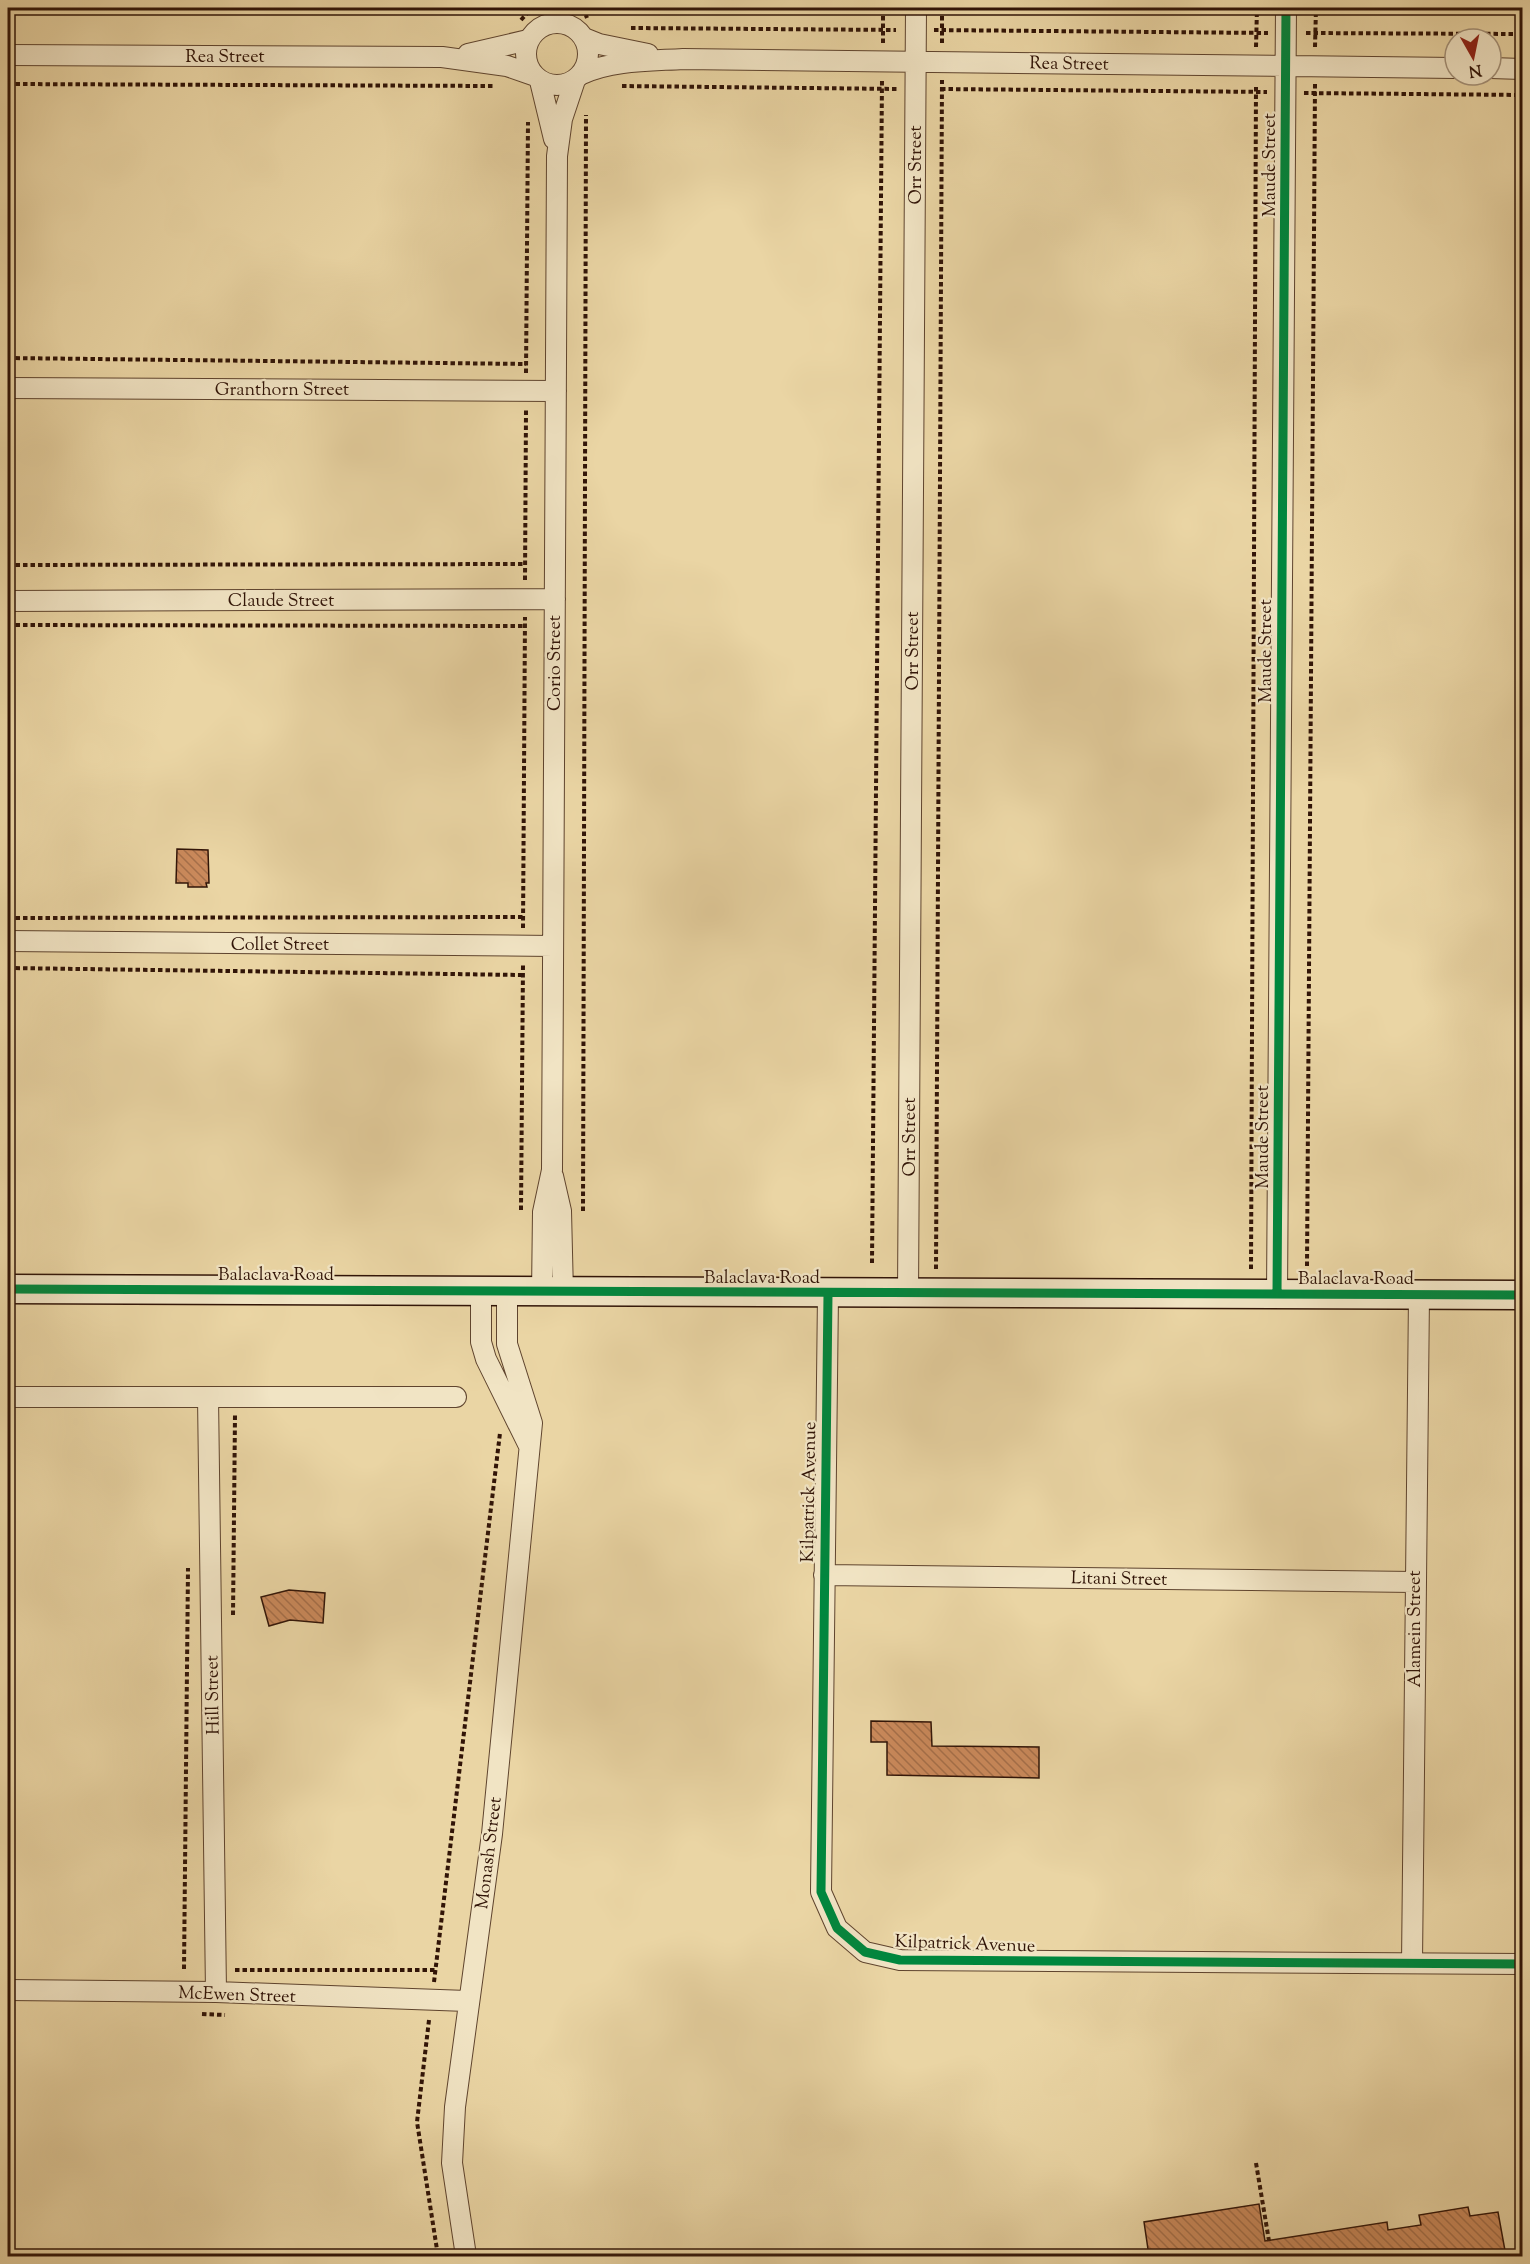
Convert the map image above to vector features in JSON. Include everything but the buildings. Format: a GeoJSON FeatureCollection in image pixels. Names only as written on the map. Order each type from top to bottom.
{"type":"FeatureCollection","features":[{"type":"Feature","properties":{"kind":"main road","name":"Balaclava Road"},"geometry":{"type":"LineString","coordinates":[[8,1289],[494,1293],[1519,1295]]}},
{"type":"Feature","properties":{"kind":"street"},"geometry":{"type":"LineString","coordinates":[[547,8],[525,58],[536,78],[557,86],[578,77],[589,56],[571,8]]}},
{"type":"Feature","properties":{"kind":"street","name":"Orr Street"},"geometry":{"type":"LineString","coordinates":[[908,1294],[916,8]]}},
{"type":"Feature","properties":{"kind":"street","name":"Maude Street"},"geometry":{"type":"LineString","coordinates":[[1277,1294],[1286,8]]}},
{"type":"Feature","properties":{"kind":"street"},"geometry":{"type":"LineString","coordinates":[[535,34],[559,23],[581,34]]}},
{"type":"Feature","properties":{"kind":"street","name":"Rea Street"},"geometry":{"type":"LineString","coordinates":[[8,55],[442,57],[488,52],[535,34]]}},
{"type":"Feature","properties":{"kind":"street","name":"Rea Street"},"geometry":{"type":"LineString","coordinates":[[581,34],[626,51],[683,58]]}},
{"type":"Feature","properties":{"kind":"street","name":"Rea Street"},"geometry":{"type":"LineString","coordinates":[[442,57],[507,66],[536,78]]}},
{"type":"Feature","properties":{"kind":"street","name":"Rea Street"},"geometry":{"type":"LineString","coordinates":[[578,77],[613,65],[683,58],[1443,68]]}},
{"type":"Feature","properties":{"kind":"street"},"geometry":{"type":"LineString","coordinates":[[1503,69],[1522,69]]}},
{"type":"Feature","properties":{"kind":"street","name":"Corio Street"},"geometry":{"type":"LineString","coordinates":[[552,1293],[543,1212],[552,1170],[557,156],[562,119],[578,77]]}},
{"type":"Feature","properties":{"kind":"street","name":"Corio Street"},"geometry":{"type":"LineString","coordinates":[[536,78],[557,156]]}},
{"type":"Feature","properties":{"kind":"street","name":"Granthorn Street"},"geometry":{"type":"LineString","coordinates":[[8,388],[556,391]]}},
{"type":"Feature","properties":{"kind":"street","name":"Claude Street"},"geometry":{"type":"LineString","coordinates":[[8,601],[555,599]]}},
{"type":"Feature","properties":{"kind":"street","name":"Collet Street"},"geometry":{"type":"LineString","coordinates":[[8,941],[553,946]]}},
{"type":"Feature","properties":{"kind":"street","name":"Monash Street"},"geometry":{"type":"LineString","coordinates":[[466,2256],[452,2163],[455,2107],[467,2001],[492,1834],[532,1422],[507,1344],[494,1293]]}},
{"type":"Feature","properties":{"kind":"street","name":"Kilpatrick Avenue"},"geometry":{"type":"LineString","coordinates":[[828,1294],[822,1892],[837,1929],[866,1952],[900,1960],[1522,1964]]}},
{"type":"Feature","properties":{"kind":"street","name":"Alamein Street"},"geometry":{"type":"LineString","coordinates":[[1412,1964],[1414,1582],[1419,1295]]}},
{"type":"Feature","properties":{"kind":"street"},"geometry":{"type":"LineString","coordinates":[[8,1397],[456,1397]]}},
{"type":"Feature","properties":{"kind":"street","name":"Hill Street"},"geometry":{"type":"LineString","coordinates":[[208,1397],[216,1992]]}},
{"type":"Feature","properties":{"kind":"street","name":"Litani Street"},"geometry":{"type":"LineString","coordinates":[[824,1575],[1414,1582]]}},
{"type":"Feature","properties":{"kind":"street","name":"McEwen Street"},"geometry":{"type":"LineString","coordinates":[[8,1990],[216,1992],[431,2009],[467,2001]]}},
{"type":"Feature","properties":{"kind":"path"},"geometry":{"type":"LineString","coordinates":[[872,1263],[883,8]]}},
{"type":"Feature","properties":{"kind":"path"},"geometry":{"type":"LineString","coordinates":[[936,1269],[942,8]]}},
{"type":"Feature","properties":{"kind":"path"},"geometry":{"type":"LineString","coordinates":[[1251,1269],[1257,8]]}},
{"type":"Feature","properties":{"kind":"path"},"geometry":{"type":"LineString","coordinates":[[1307,1266],[1316,8]]}},
{"type":"Feature","properties":{"kind":"path"},"geometry":{"type":"LineString","coordinates":[[621,28],[1522,34]]}},
{"type":"Feature","properties":{"kind":"path"},"geometry":{"type":"LineString","coordinates":[[8,84],[494,86]]}},
{"type":"Feature","properties":{"kind":"path"},"geometry":{"type":"LineString","coordinates":[[622,86],[1522,95]]}},
{"type":"Feature","properties":{"kind":"path"},"geometry":{"type":"LineString","coordinates":[[583,1218],[586,104]]}},
{"type":"Feature","properties":{"kind":"path"},"geometry":{"type":"LineString","coordinates":[[521,1217],[528,117]]}},
{"type":"Feature","properties":{"kind":"path"},"geometry":{"type":"LineString","coordinates":[[8,358],[526,364]]}},
{"type":"Feature","properties":{"kind":"path"},"geometry":{"type":"LineString","coordinates":[[8,565],[525,564]]}},
{"type":"Feature","properties":{"kind":"path"},"geometry":{"type":"LineString","coordinates":[[8,625],[525,626]]}},
{"type":"Feature","properties":{"kind":"path"},"geometry":{"type":"LineString","coordinates":[[8,918],[523,917]]}},
{"type":"Feature","properties":{"kind":"path"},"geometry":{"type":"LineString","coordinates":[[8,968],[523,975]]}},
{"type":"Feature","properties":{"kind":"path"},"geometry":{"type":"LineString","coordinates":[[438,2256],[417,2122],[500,1431]]}},
{"type":"Feature","properties":{"kind":"path"},"geometry":{"type":"LineString","coordinates":[[184,1969],[188,1557]]}},
{"type":"Feature","properties":{"kind":"path"},"geometry":{"type":"LineString","coordinates":[[418,2018],[431,2009]]}},
{"type":"Feature","properties":{"kind":"path"},"geometry":{"type":"LineString","coordinates":[[195,2014],[230,2015]]}},
{"type":"Feature","properties":{"kind":"path"},"geometry":{"type":"LineString","coordinates":[[1256,2163],[1269,2241]]}},
{"type":"Feature","properties":{"kind":"cycle path"},"geometry":{"type":"LineString","coordinates":[[1277,1294],[1286,8]]}},
{"type":"Feature","properties":{"kind":"cycle path"},"geometry":{"type":"LineString","coordinates":[[8,1289],[1516,1295]]}},
{"type":"Feature","properties":{"kind":"cycle path"},"geometry":{"type":"LineString","coordinates":[[828,1294],[821,1892],[837,1928],[865,1952],[900,1960],[1522,1964]]}}]}
